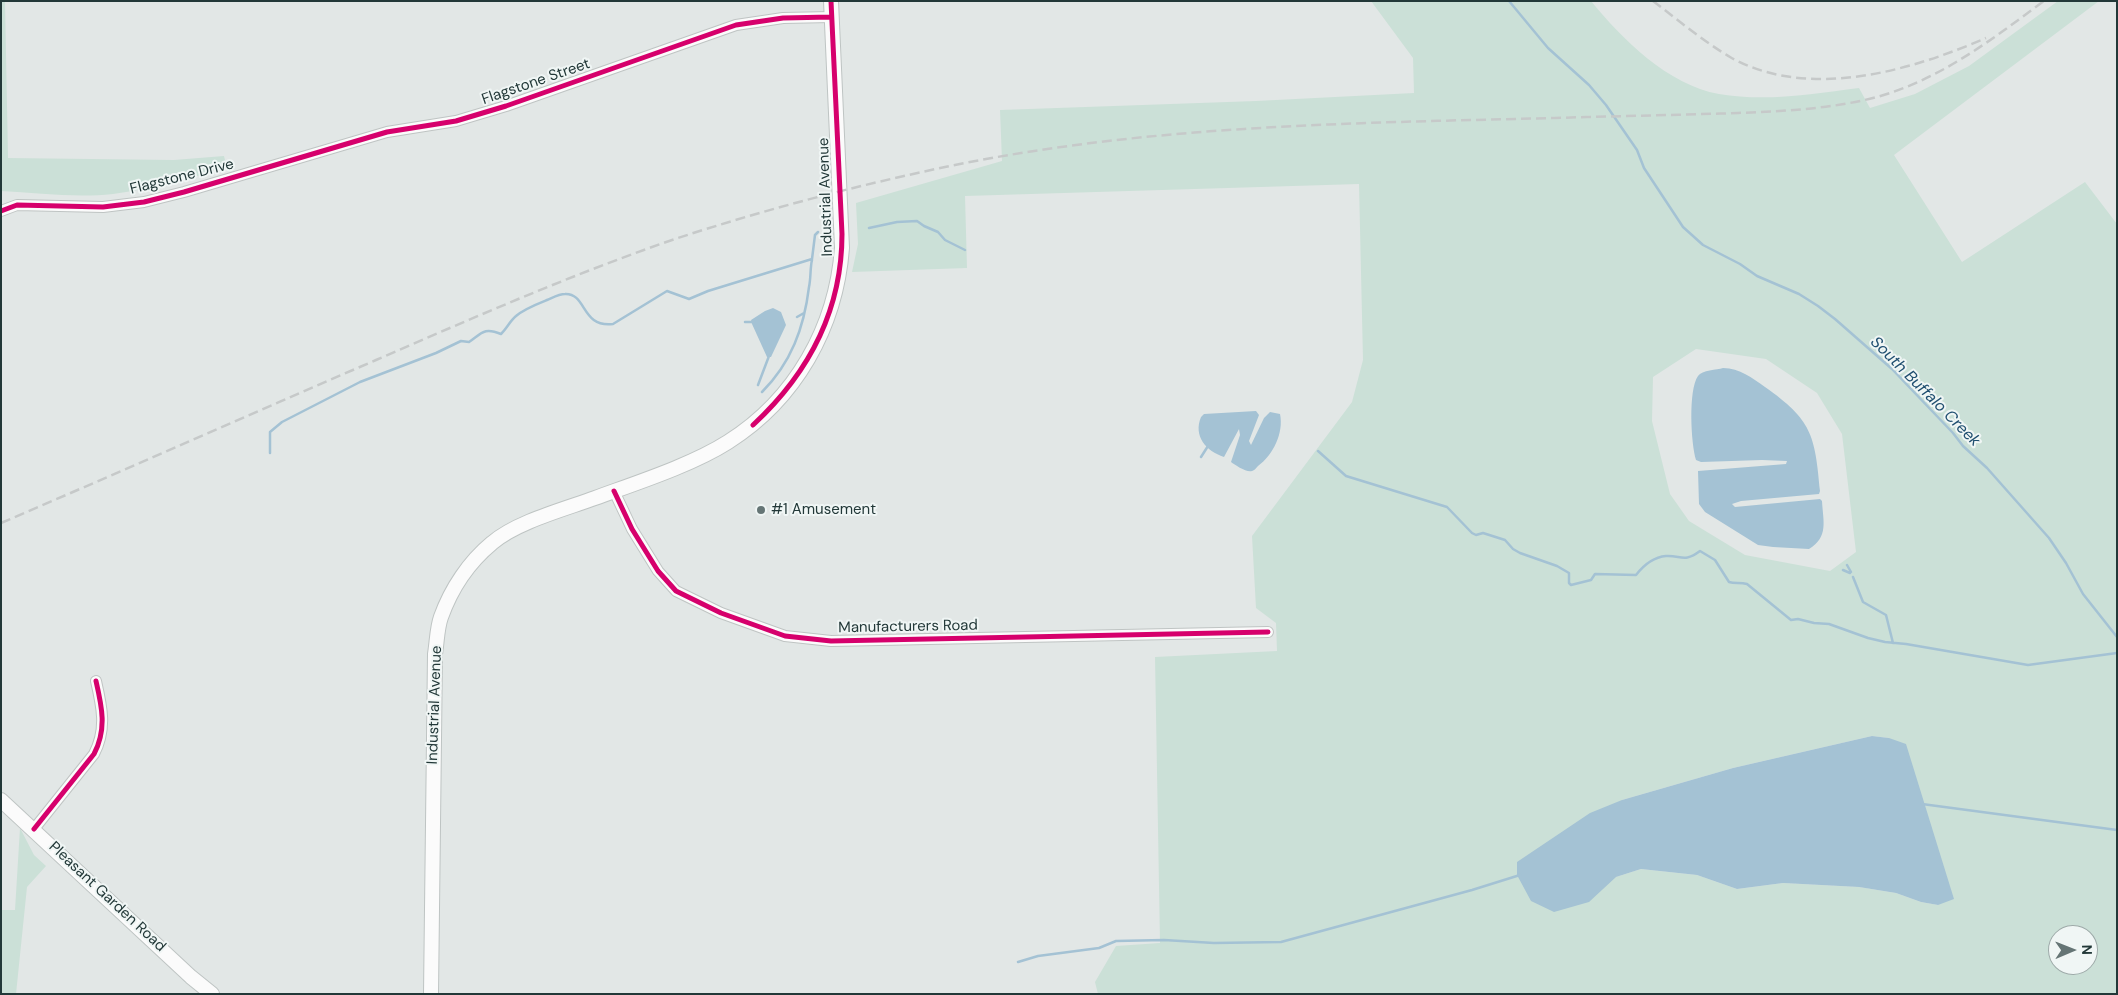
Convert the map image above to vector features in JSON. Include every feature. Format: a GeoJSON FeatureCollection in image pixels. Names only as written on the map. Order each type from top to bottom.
{"type":"FeatureCollection","features":[{"type":"Feature","properties":{"kind":"main road","name":"Industrial Avenue"},"geometry":{"type":"LineString","coordinates":[[431,994],[434,654],[440,618],[455,586],[472,562],[493,542],[533,520],[614,491],[706,454],[753,425],[772,408],[797,378],[825,327],[837,286],[842,248],[831,1]]}},
{"type":"Feature","properties":{"kind":"main road","name":"Pleasant Garden Road"},"geometry":{"type":"LineString","coordinates":[[1,800],[191,977],[212,994]]}},
{"type":"Feature","properties":{"kind":"street","name":"Flagstone Street"},"geometry":{"type":"LineString","coordinates":[[249,173],[387,132],[456,121],[506,106],[736,25],[782,18],[831,17]]}},
{"type":"Feature","properties":{"kind":"street","name":"Flagstone Drive"},"geometry":{"type":"LineString","coordinates":[[1,211],[17,205],[103,207],[144,202],[249,173]]}},
{"type":"Feature","properties":{"kind":"street","name":"Manufacturers Road"},"geometry":{"type":"LineString","coordinates":[[614,491],[632,529],[658,572],[676,591],[721,613],[785,636],[831,641],[1268,632]]}},
{"type":"Feature","properties":{"kind":"street"},"geometry":{"type":"LineString","coordinates":[[34,829],[94,754],[100,743],[103,719],[96,681]]}},
{"type":"Feature","properties":{"kind":"green space"},"geometry":{"type":"Polygon","coordinates":[[[1,1],[5,1],[8,158],[174,160],[224,156],[227,168],[156,186],[113,194],[71,195],[1,191],[1,1]]]}},
{"type":"Feature","properties":{"kind":"green space"},"geometry":{"type":"Polygon","coordinates":[[[1371,1],[1591,1],[1632,45],[1664,71],[1700,89],[1736,96],[1771,97],[1807,95],[1859,88],[1870,108],[1915,94],[1969,66],[2058,1],[2099,1],[1894,155],[1962,262],[2085,182],[2117,224],[2117,994],[1098,994],[1095,982],[1116,946],[1160,943],[1155,657],[1277,651],[1276,623],[1256,608],[1252,536],[1352,402],[1363,360],[1359,184],[965,196],[967,268],[852,272],[858,244],[856,203],[1002,161],[1000,110],[1256,101],[1414,93],[1413,58],[1371,1]],[[1696,349],[1653,377],[1652,421],[1670,494],[1689,521],[1745,555],[1830,571],[1856,552],[1842,434],[1817,393],[1766,359],[1696,349]],[[1872,736],[1733,768],[1622,800],[1616,877],[1641,869],[1697,875],[1737,889],[1783,883],[1859,887],[1896,893],[1921,902],[1938,905],[1889,738],[1872,736]]]}},
{"type":"Feature","properties":{"kind":"green space"},"geometry":{"type":"Polygon","coordinates":[[[20,828],[34,855],[46,866],[27,887],[16,994],[1,994],[1,910],[15,910],[20,828]]]}},
{"type":"Feature","properties":{"kind":"water"},"geometry":{"type":"Polygon","coordinates":[[[773,308],[781,312],[786,325],[771,357],[767,357],[751,320],[773,308]]]}},
{"type":"Feature","properties":{"kind":"water"},"geometry":{"type":"Polygon","coordinates":[[[1723,368],[1735,370],[1750,377],[1781,399],[1802,420],[1813,442],[1820,491],[1819,494],[1741,501],[1732,504],[1735,507],[1820,499],[1822,501],[1823,515],[1822,534],[1820,539],[1809,549],[1758,545],[1705,512],[1699,504],[1698,471],[1786,464],[1787,461],[1701,462],[1696,460],[1691,417],[1695,383],[1698,376],[1703,372],[1723,368]]]}},
{"type":"Feature","properties":{"kind":"water"},"geometry":{"type":"Polygon","coordinates":[[[1256,411],[1259,415],[1249,441],[1251,445],[1264,418],[1270,412],[1280,414],[1281,421],[1279,436],[1273,450],[1254,470],[1244,470],[1231,462],[1240,435],[1239,429],[1224,457],[1212,451],[1203,442],[1200,436],[1199,424],[1204,414],[1256,411]]]}},
{"type":"Feature","properties":{"kind":"water"},"geometry":{"type":"Polygon","coordinates":[[[1872,736],[1889,738],[1906,744],[1954,899],[1938,905],[1921,902],[1896,893],[1859,887],[1783,883],[1737,889],[1697,875],[1641,869],[1616,877],[1589,902],[1554,912],[1531,901],[1517,875],[1517,862],[1590,813],[1622,800],[1733,768],[1872,736]]]}},
{"type":"Feature","properties":{"kind":"waterway","name":"South Buffalo Creek"},"geometry":{"type":"LineString","coordinates":[[1509,1],[1548,48],[1589,85],[1606,105],[1637,150],[1644,168],[1683,227],[1703,245],[1740,264],[1757,276],[1799,294],[1818,306],[1892,369],[1963,446],[1987,468],[2049,538],[2066,563],[2083,594],[2117,637]]}},
{"type":"Feature","properties":{"kind":"waterway"},"geometry":{"type":"LineString","coordinates":[[869,228],[897,222],[917,221],[938,232],[945,240],[965,250]]}},
{"type":"Feature","properties":{"kind":"waterway"},"geometry":{"type":"LineString","coordinates":[[270,453],[270,432],[282,422],[360,382],[436,353],[461,341],[469,342],[487,331],[501,334],[519,313],[556,296],[572,295],[595,321],[603,324],[613,324],[667,291],[689,299],[708,291],[812,259],[815,235],[818,232]]}},
{"type":"Feature","properties":{"kind":"waterway"},"geometry":{"type":"LineString","coordinates":[[762,392],[781,369],[800,331],[807,302],[812,260]]}},
{"type":"Feature","properties":{"kind":"waterway"},"geometry":{"type":"LineString","coordinates":[[797,317],[804,313]]}},
{"type":"Feature","properties":{"kind":"waterway"},"geometry":{"type":"LineString","coordinates":[[745,322],[754,322]]}},
{"type":"Feature","properties":{"kind":"waterway"},"geometry":{"type":"LineString","coordinates":[[758,385],[769,356]]}},
{"type":"Feature","properties":{"kind":"waterway"},"geometry":{"type":"LineString","coordinates":[[1201,457],[1208,446]]}},
{"type":"Feature","properties":{"kind":"waterway"},"geometry":{"type":"LineString","coordinates":[[1318,451],[1346,476],[1447,507],[1472,533],[1476,535],[1483,533],[1505,540],[1513,549],[1520,553],[1557,566],[1569,573],[1569,583],[1571,585],[1591,580],[1595,574],[1636,575],[1645,565],[1657,558],[1666,556],[1686,558],[1700,551],[1715,560],[1729,582],[1747,584],[1791,620],[1798,619],[1829,624],[1885,642],[2028,665],[2117,653]]}},
{"type":"Feature","properties":{"kind":"waterway"},"geometry":{"type":"LineString","coordinates":[[1847,565],[1851,572]]}},
{"type":"Feature","properties":{"kind":"waterway"},"geometry":{"type":"LineString","coordinates":[[1843,570],[1850,573]]}},
{"type":"Feature","properties":{"kind":"waterway"},"geometry":{"type":"LineString","coordinates":[[1853,577],[1863,602],[1886,615],[1893,643]]}},
{"type":"Feature","properties":{"kind":"waterway"},"geometry":{"type":"LineString","coordinates":[[1922,804],[2117,830]]}},
{"type":"Feature","properties":{"kind":"waterway"},"geometry":{"type":"LineString","coordinates":[[1018,962],[1038,956],[1099,948],[1116,941],[1281,942],[1520,875]]}},
{"type":"Feature","properties":{"kind":"railway"},"geometry":{"type":"LineString","coordinates":[[1653,1],[1730,57],[1760,70],[1792,77],[1825,79],[1859,76],[1892,70],[1925,61],[1986,38]]}},
{"type":"Feature","properties":{"kind":"railway"},"geometry":{"type":"LineString","coordinates":[[1,523],[562,281],[675,239],[775,208],[843,190],[945,167],[1021,153],[1173,134],[1402,122],[1756,112],[1808,109],[1842,104],[1877,97],[1923,80],[1985,44],[2044,1]]}},
{"type":"Feature","properties":{"kind":"cycle path"},"geometry":{"type":"LineString","coordinates":[[753,425],[773,405],[805,362],[818,339],[836,289],[842,234],[831,1]]}},
{"type":"Feature","properties":{"kind":"cycle path"},"geometry":{"type":"LineString","coordinates":[[1,211],[17,205],[103,207],[144,202],[387,132],[456,121],[506,106],[736,25],[783,18],[831,17]]}},
{"type":"Feature","properties":{"kind":"cycle path"},"geometry":{"type":"LineString","coordinates":[[614,491],[632,529],[658,571],[676,591],[721,613],[785,636],[831,641],[1268,632]]}},
{"type":"Feature","properties":{"kind":"cycle path"},"geometry":{"type":"LineString","coordinates":[[34,829],[94,754],[98,745],[101,736],[102,718],[96,681]]}},
{"type":"Feature","properties":{"kind":"place","name":"#1 Amusement"},"geometry":{"type":"Point","coordinates":[761,510]}}]}
